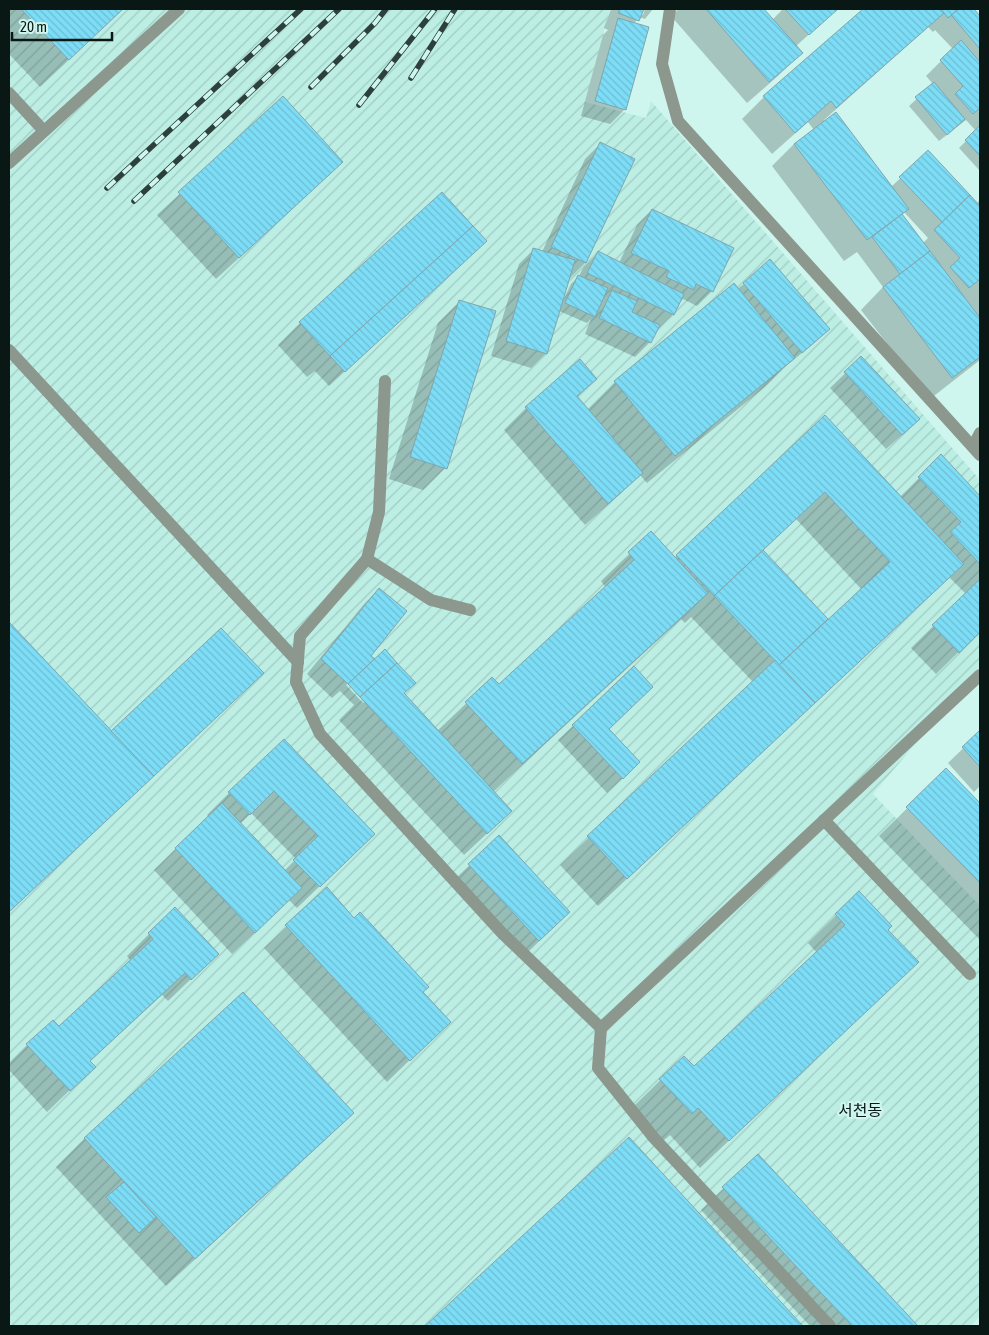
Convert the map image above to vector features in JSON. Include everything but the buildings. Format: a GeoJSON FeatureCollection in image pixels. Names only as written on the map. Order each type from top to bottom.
{"type":"FeatureCollection","features":[{"type":"Feature","properties":{"kind":"street"},"geometry":{"type":"LineString","coordinates":[[9,163],[179,9]]}},
{"type":"Feature","properties":{"kind":"street"},"geometry":{"type":"LineString","coordinates":[[670,9],[662,64],[678,121],[976,450]]}},
{"type":"Feature","properties":{"kind":"street"},"geometry":{"type":"LineString","coordinates":[[9,93],[44,131]]}},
{"type":"Feature","properties":{"kind":"street"},"geometry":{"type":"LineString","coordinates":[[9,350],[298,662]]}},
{"type":"Feature","properties":{"kind":"street"},"geometry":{"type":"LineString","coordinates":[[385,381],[379,512],[366,560],[300,636],[296,682],[320,734],[502,932],[601,1028]]}},
{"type":"Feature","properties":{"kind":"street"},"geometry":{"type":"LineString","coordinates":[[976,450],[980,433]]}},
{"type":"Feature","properties":{"kind":"street"},"geometry":{"type":"LineString","coordinates":[[366,560],[431,600],[470,610]]}},
{"type":"Feature","properties":{"kind":"street"},"geometry":{"type":"LineString","coordinates":[[830,1326],[654,1138],[598,1068],[601,1028],[980,675]]}},
{"type":"Feature","properties":{"kind":"street"},"geometry":{"type":"LineString","coordinates":[[824,820],[970,974]]}},
{"type":"Feature","properties":{"kind":"shaded area"},"geometry":{"type":"Polygon","coordinates":[[[9,9],[610,9],[585,102],[646,118],[651,101],[980,480],[980,668],[873,794],[980,906],[980,1316],[971,1326],[9,1326],[9,9]]]}},
{"type":"Feature","properties":{"kind":"railway"},"geometry":{"type":"LineString","coordinates":[[107,188],[301,9]]}},
{"type":"Feature","properties":{"kind":"railway"},"geometry":{"type":"LineString","coordinates":[[134,201],[339,9]]}},
{"type":"Feature","properties":{"kind":"railway"},"geometry":{"type":"LineString","coordinates":[[311,87],[375,23],[386,9]]}},
{"type":"Feature","properties":{"kind":"railway"},"geometry":{"type":"LineString","coordinates":[[359,105],[435,9]]}},
{"type":"Feature","properties":{"kind":"railway"},"geometry":{"type":"LineString","coordinates":[[411,78],[455,9]]}},
{"type":"Feature","properties":{"kind":"district","name":"서천동"},"geometry":{"type":"Point","coordinates":[860,1110]}}]}
